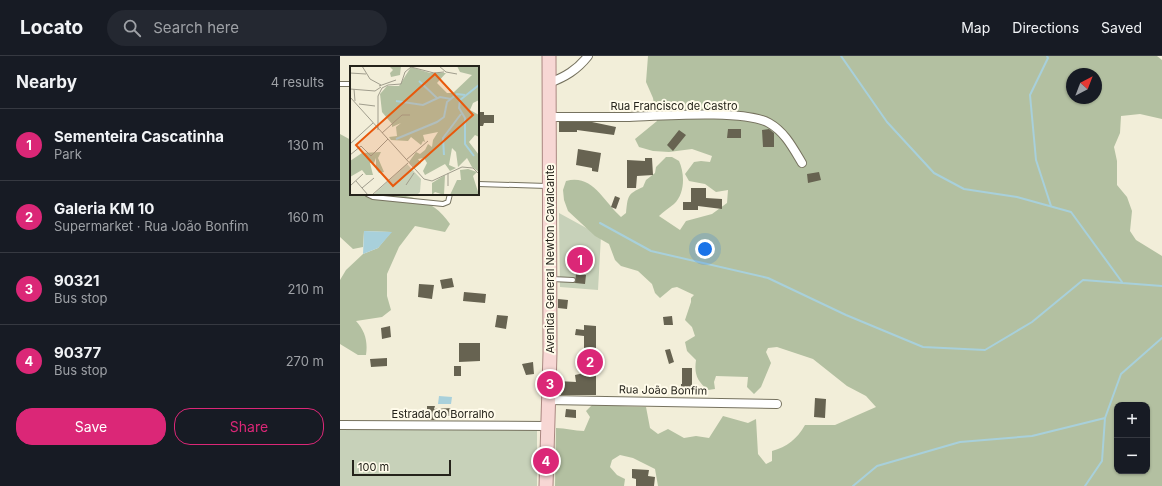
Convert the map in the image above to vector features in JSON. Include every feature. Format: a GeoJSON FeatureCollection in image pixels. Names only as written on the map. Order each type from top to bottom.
{"type":"FeatureCollection","features":[{"type":"Feature","properties":{"kind":"main road","name":"Avenida General Newton Cavalcante"},"geometry":{"type":"LineString","coordinates":[[546,486],[550,279],[549,56]]}},
{"type":"Feature","properties":{"kind":"street"},"geometry":{"type":"LineString","coordinates":[[549,83],[561,79],[574,71],[588,56]]}},
{"type":"Feature","properties":{"kind":"street","name":"Rua Francisco de Castro"},"geometry":{"type":"LineString","coordinates":[[550,117],[683,115],[756,118],[770,124],[778,130],[791,145],[802,163]]}},
{"type":"Feature","properties":{"kind":"street","name":"Rua João Bonfim"},"geometry":{"type":"LineString","coordinates":[[548,400],[777,404]]}},
{"type":"Feature","properties":{"kind":"street","name":"Estrada do Borralho"},"geometry":{"type":"LineString","coordinates":[[340,425],[547,426]]}},
{"type":"Feature","properties":{"kind":"lane"},"geometry":{"type":"LineString","coordinates":[[479,184],[550,186]]}},
{"type":"Feature","properties":{"kind":"lane"},"geometry":{"type":"LineString","coordinates":[[369,195],[373,197],[443,204],[448,202],[450,195]]}},
{"type":"Feature","properties":{"kind":"lane"},"geometry":{"type":"LineString","coordinates":[[550,279],[573,280]]}},
{"type":"Feature","properties":{"kind":"green space"},"geometry":{"type":"Polygon","coordinates":[[[648,56],[1157,56],[1162,60],[1162,119],[1140,114],[1121,116],[1120,133],[1114,147],[1117,161],[1117,185],[1127,197],[1132,211],[1130,231],[1136,240],[1162,256],[1162,486],[658,486],[655,469],[633,458],[620,455],[612,460],[610,467],[617,475],[625,479],[624,486],[555,486],[556,428],[584,431],[590,417],[586,411],[592,405],[646,407],[650,428],[658,434],[668,429],[684,438],[696,436],[709,438],[723,416],[748,423],[756,419],[758,454],[766,464],[772,461],[772,451],[791,442],[805,425],[835,425],[876,407],[866,396],[847,386],[813,359],[777,347],[768,348],[766,352],[771,363],[761,387],[754,394],[747,387],[748,377],[716,376],[714,382],[715,389],[708,390],[697,377],[695,369],[696,360],[687,351],[685,342],[695,336],[692,327],[685,320],[691,298],[694,295],[677,287],[672,288],[660,298],[655,293],[652,284],[638,271],[621,266],[615,260],[609,244],[595,236],[568,211],[564,200],[563,190],[566,181],[575,180],[583,181],[591,185],[621,217],[626,213],[629,196],[643,187],[646,180],[655,173],[656,167],[666,157],[672,157],[679,161],[683,184],[678,200],[659,216],[680,230],[686,221],[712,214],[727,203],[728,190],[716,192],[705,184],[689,181],[685,174],[694,162],[710,162],[712,156],[692,149],[669,152],[653,151],[639,147],[635,139],[657,121],[653,98],[646,82],[648,56]]]}},
{"type":"Feature","properties":{"kind":"green space"},"geometry":{"type":"Polygon","coordinates":[[[340,134],[350,139],[350,195],[398,195],[418,199],[441,213],[450,224],[445,232],[415,226],[399,247],[387,274],[387,296],[391,310],[382,317],[356,321],[365,336],[367,345],[366,355],[358,355],[340,344],[340,280],[346,270],[363,254],[378,248],[391,232],[364,231],[363,247],[353,249],[340,237],[340,134]]]}},
{"type":"Feature","properties":{"kind":"green space"},"geometry":{"type":"Polygon","coordinates":[[[559,213],[601,236],[598,290],[560,287],[559,213]]]}},
{"type":"Feature","properties":{"kind":"green space"},"geometry":{"type":"Polygon","coordinates":[[[340,429],[537,430],[537,486],[340,486],[340,429]]]}},
{"type":"Feature","properties":{"kind":"water"},"geometry":{"type":"Polygon","coordinates":[[[364,231],[392,232],[378,248],[363,254],[364,231]]]}},
{"type":"Feature","properties":{"kind":"water"},"geometry":{"type":"Polygon","coordinates":[[[439,396],[452,397],[451,404],[438,404],[439,396]]]}},
{"type":"Feature","properties":{"kind":"building"},"geometry":{"type":"Polygon","coordinates":[[[479,112],[484,112],[484,115],[494,115],[494,123],[484,123],[483,126],[479,126],[479,112]]]}},
{"type":"Feature","properties":{"kind":"building"},"geometry":{"type":"Polygon","coordinates":[[[559,122],[592,122],[616,127],[614,135],[577,130],[577,132],[559,132],[559,122]]]}},
{"type":"Feature","properties":{"kind":"building"},"geometry":{"type":"Polygon","coordinates":[[[728,129],[741,129],[741,138],[727,138],[728,129]]]}},
{"type":"Feature","properties":{"kind":"building"},"geometry":{"type":"Polygon","coordinates":[[[769,129],[774,133],[774,147],[763,147],[762,130],[769,129]]]}},
{"type":"Feature","properties":{"kind":"building"},"geometry":{"type":"Polygon","coordinates":[[[679,130],[686,135],[673,151],[667,145],[679,130]]]}},
{"type":"Feature","properties":{"kind":"building"},"geometry":{"type":"Polygon","coordinates":[[[578,149],[601,153],[598,172],[592,171],[592,168],[576,165],[578,149]]]}},
{"type":"Feature","properties":{"kind":"building"},"geometry":{"type":"Polygon","coordinates":[[[645,158],[652,158],[653,175],[637,176],[636,188],[627,188],[627,160],[645,161],[645,158]]]}},
{"type":"Feature","properties":{"kind":"building"},"geometry":{"type":"Polygon","coordinates":[[[819,172],[821,180],[808,183],[807,174],[819,172]]]}},
{"type":"Feature","properties":{"kind":"building"},"geometry":{"type":"Polygon","coordinates":[[[691,188],[706,188],[706,198],[722,199],[722,209],[698,206],[698,210],[683,210],[683,202],[691,202],[691,188]]]}},
{"type":"Feature","properties":{"kind":"building"},"geometry":{"type":"Polygon","coordinates":[[[615,196],[620,198],[616,209],[611,207],[615,196]]]}},
{"type":"Feature","properties":{"kind":"building"},"geometry":{"type":"Polygon","coordinates":[[[576,274],[586,275],[585,284],[575,283],[576,274]]]}},
{"type":"Feature","properties":{"kind":"building"},"geometry":{"type":"Polygon","coordinates":[[[452,278],[454,287],[442,289],[440,280],[452,278]]]}},
{"type":"Feature","properties":{"kind":"building"},"geometry":{"type":"Polygon","coordinates":[[[419,284],[434,285],[432,299],[418,297],[419,284]]]}},
{"type":"Feature","properties":{"kind":"building"},"geometry":{"type":"Polygon","coordinates":[[[464,292],[486,294],[485,303],[463,301],[464,292]]]}},
{"type":"Feature","properties":{"kind":"building"},"geometry":{"type":"Polygon","coordinates":[[[558,299],[568,300],[567,309],[558,308],[558,299]]]}},
{"type":"Feature","properties":{"kind":"building"},"geometry":{"type":"Polygon","coordinates":[[[497,315],[508,316],[506,329],[495,327],[497,315]]]}},
{"type":"Feature","properties":{"kind":"building"},"geometry":{"type":"Polygon","coordinates":[[[672,316],[673,325],[664,325],[663,317],[672,316]]]}},
{"type":"Feature","properties":{"kind":"building"},"geometry":{"type":"Polygon","coordinates":[[[584,325],[596,326],[596,395],[561,395],[558,381],[576,382],[575,375],[584,373],[584,336],[575,335],[576,329],[584,330],[584,325]]]}},
{"type":"Feature","properties":{"kind":"building"},"geometry":{"type":"Polygon","coordinates":[[[390,326],[391,337],[382,339],[381,328],[390,326]]]}},
{"type":"Feature","properties":{"kind":"building"},"geometry":{"type":"Polygon","coordinates":[[[459,343],[480,343],[480,361],[459,362],[459,343]]]}},
{"type":"Feature","properties":{"kind":"building"},"geometry":{"type":"Polygon","coordinates":[[[670,349],[674,362],[669,364],[665,350],[670,349]]]}},
{"type":"Feature","properties":{"kind":"building"},"geometry":{"type":"Polygon","coordinates":[[[387,358],[387,366],[371,367],[370,359],[387,358]]]}},
{"type":"Feature","properties":{"kind":"building"},"geometry":{"type":"Polygon","coordinates":[[[533,362],[534,374],[526,375],[522,364],[533,362]]]}},
{"type":"Feature","properties":{"kind":"building"},"geometry":{"type":"Polygon","coordinates":[[[454,366],[461,366],[461,376],[454,376],[454,366]]]}},
{"type":"Feature","properties":{"kind":"building"},"geometry":{"type":"Polygon","coordinates":[[[682,368],[692,368],[692,393],[681,393],[682,368]]]}},
{"type":"Feature","properties":{"kind":"building"},"geometry":{"type":"Polygon","coordinates":[[[815,398],[826,399],[825,418],[814,417],[815,398]]]}},
{"type":"Feature","properties":{"kind":"building"},"geometry":{"type":"Polygon","coordinates":[[[427,406],[435,406],[434,409],[452,408],[453,416],[437,415],[436,420],[427,420],[427,406]]]}},
{"type":"Feature","properties":{"kind":"building"},"geometry":{"type":"Polygon","coordinates":[[[566,409],[576,410],[576,418],[565,417],[566,409]]]}},
{"type":"Feature","properties":{"kind":"building"},"geometry":{"type":"Polygon","coordinates":[[[632,469],[649,470],[648,476],[655,477],[654,486],[636,486],[636,479],[632,478],[632,469]]]}},
{"type":"Feature","properties":{"kind":"waterway"},"geometry":{"type":"LineString","coordinates":[[841,56],[887,122],[934,173],[964,189],[1017,197],[1071,212],[1122,282]]}},
{"type":"Feature","properties":{"kind":"waterway"},"geometry":{"type":"LineString","coordinates":[[1047,56],[1048,58],[1030,95],[1036,160],[1051,206]]}},
{"type":"Feature","properties":{"kind":"waterway"},"geometry":{"type":"LineString","coordinates":[[600,223],[651,251],[768,278],[846,315],[923,347],[985,350],[1032,322],[1083,280],[1162,286]]}},
{"type":"Feature","properties":{"kind":"waterway"},"geometry":{"type":"LineString","coordinates":[[1085,486],[1102,461],[1105,418],[1121,374],[1162,338]]}},
{"type":"Feature","properties":{"kind":"waterway"},"geometry":{"type":"LineString","coordinates":[[853,486],[877,466],[960,442],[1032,436],[1105,418]]}},
{"type":"Feature","properties":{"kind":"place","name":"Sementeira Cascatinha"},"geometry":{"type":"Point","coordinates":[580,260]}},
{"type":"Feature","properties":{"kind":"place","name":"Galeria KM 10"},"geometry":{"type":"Point","coordinates":[590,362]}},
{"type":"Feature","properties":{"kind":"place","name":"90321"},"geometry":{"type":"Point","coordinates":[550,384]}},
{"type":"Feature","properties":{"kind":"place","name":"90377"},"geometry":{"type":"Point","coordinates":[546,461]}}]}
